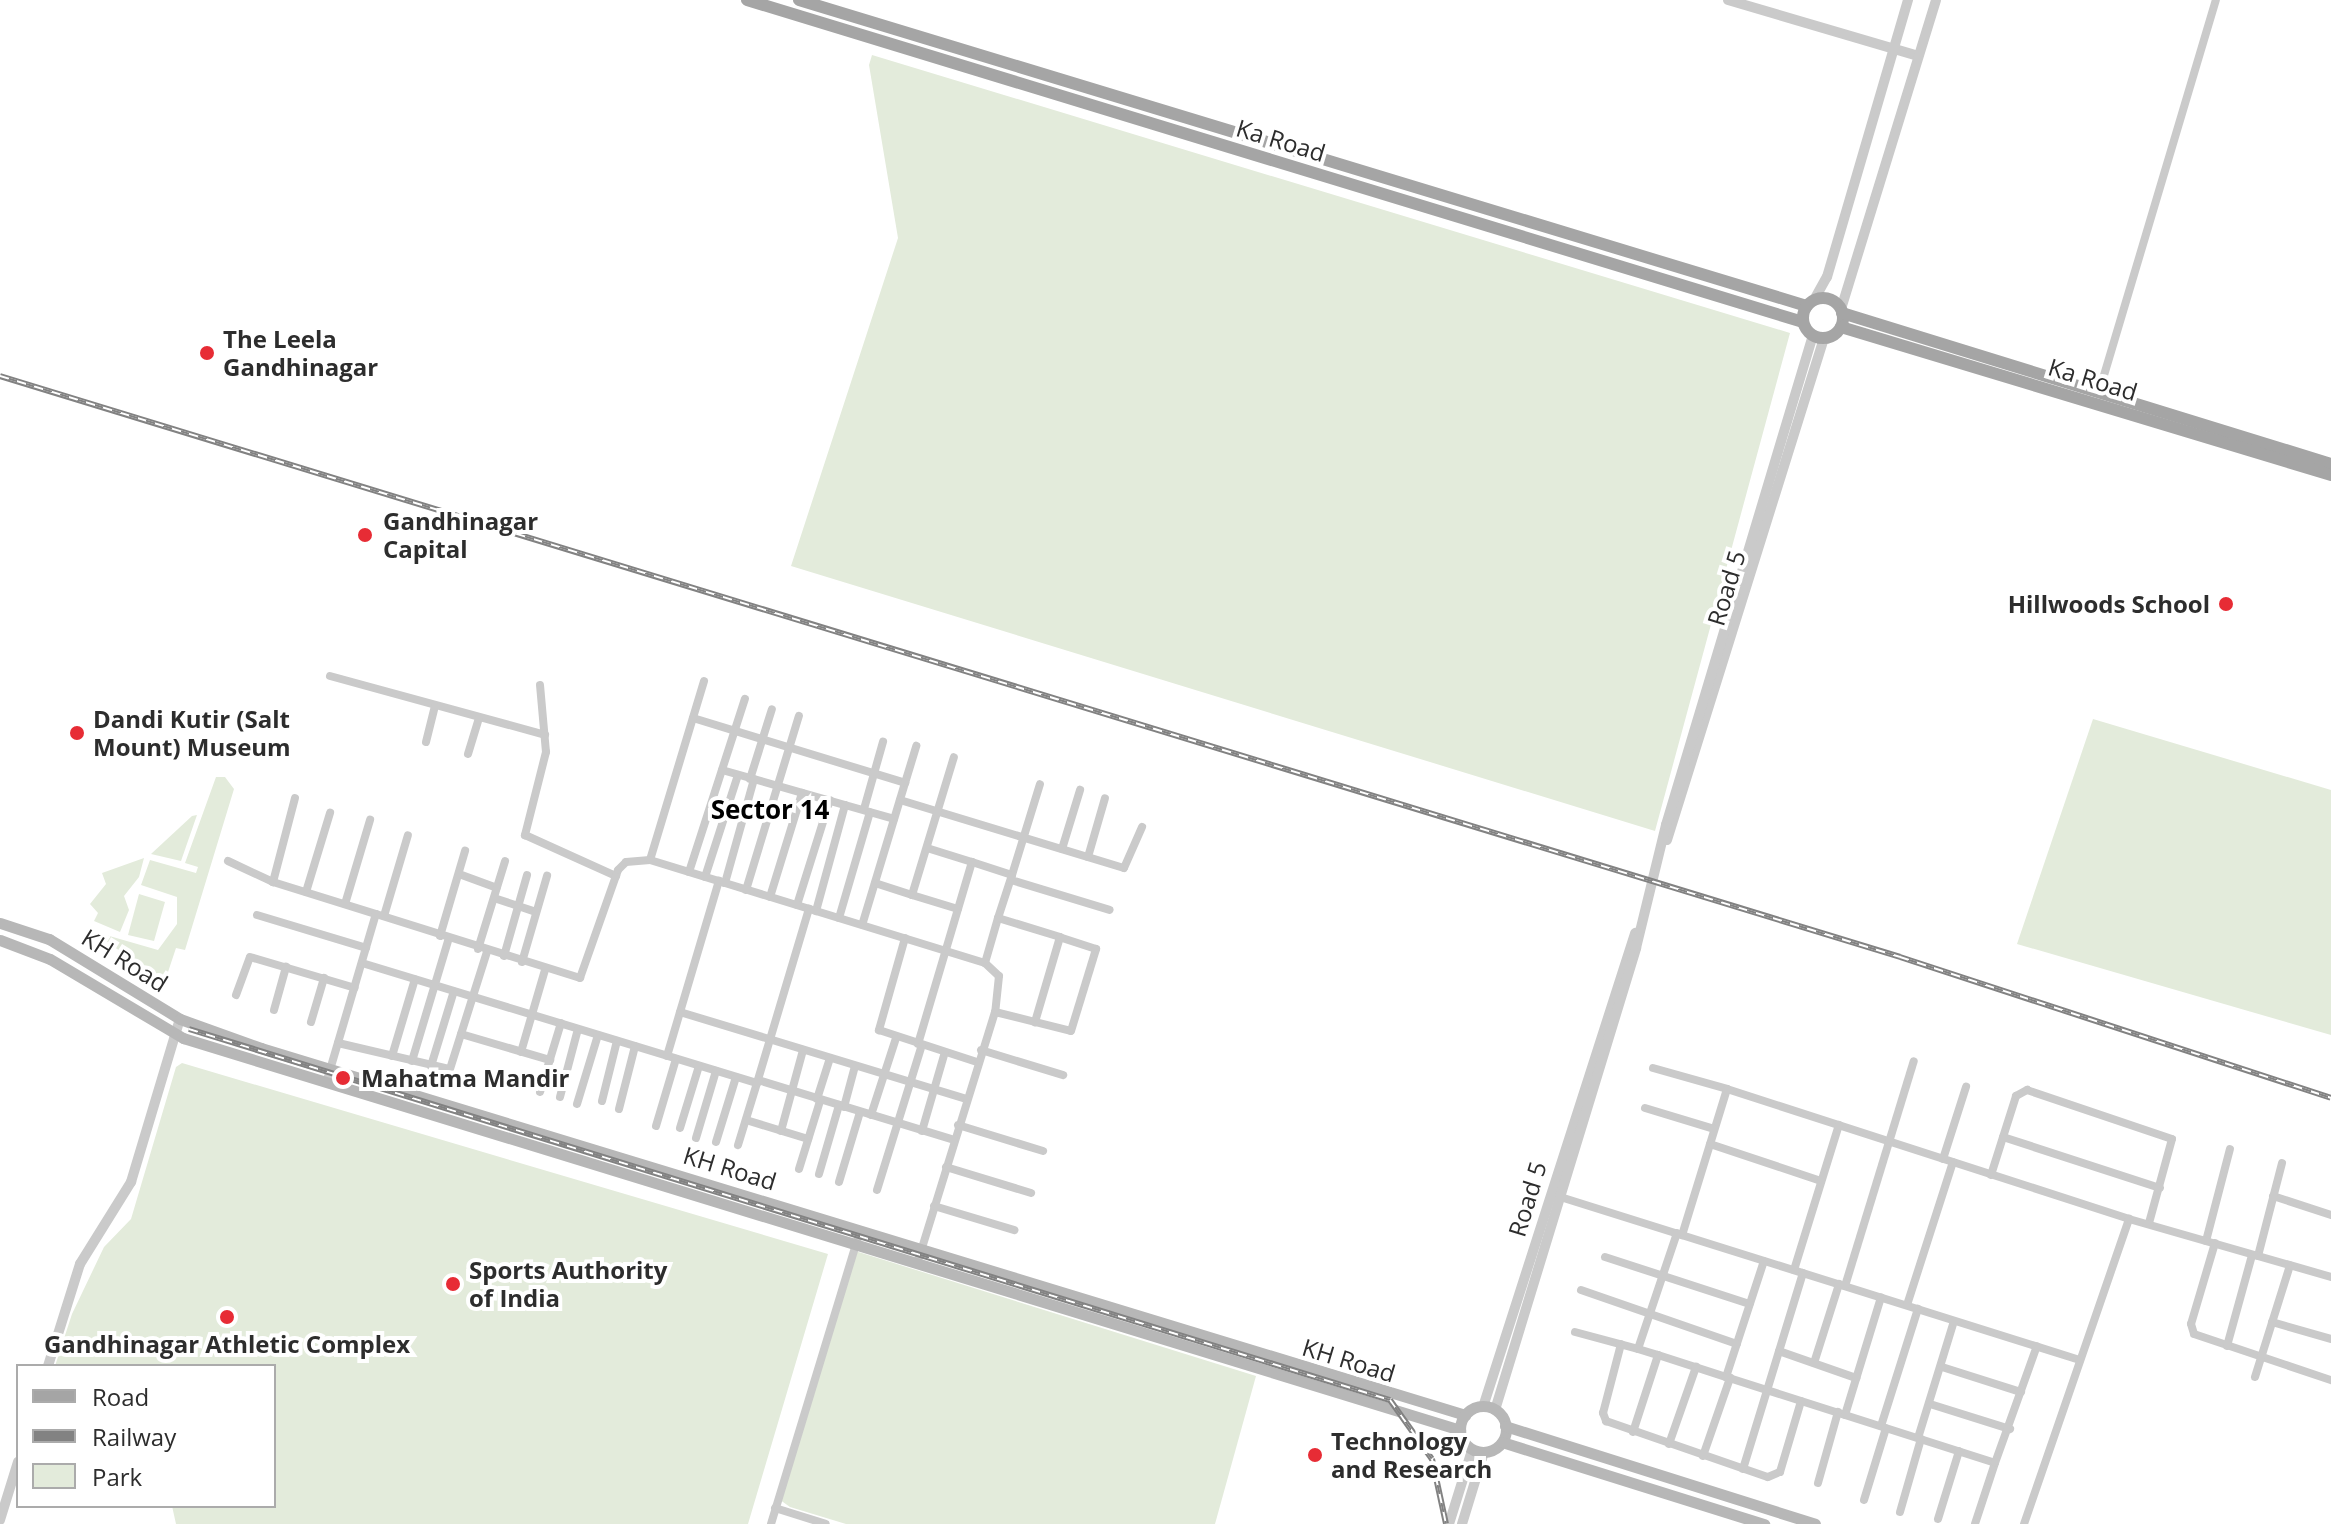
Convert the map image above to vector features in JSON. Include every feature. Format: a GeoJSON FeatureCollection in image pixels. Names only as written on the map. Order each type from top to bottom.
{"type":"FeatureCollection","features":[{"type":"Feature","properties":{"kind":"main road","name":"Ka Road"},"geometry":{"type":"LineString","coordinates":[[747,0],[1803,322]]}},
{"type":"Feature","properties":{"kind":"main road","name":"Ka Road"},"geometry":{"type":"LineString","coordinates":[[799,0],[1810,303]]}},
{"type":"Feature","properties":{"kind":"main road"},"geometry":{"type":"LineString","coordinates":[[1115,112],[1119,97]]}},
{"type":"Feature","properties":{"kind":"main road"},"geometry":{"type":"LineString","coordinates":[[1468,220],[1473,204]]}},
{"type":"Feature","properties":{"kind":"main road"},"geometry":{"type":"LineString","coordinates":[[1829,298],[1842,311],[1841,327],[1818,337],[1803,322],[1810,303],[1829,298]]}},
{"type":"Feature","properties":{"kind":"main road","name":"Ka Road"},"geometry":{"type":"LineString","coordinates":[[1842,311],[2331,464]]}},
{"type":"Feature","properties":{"kind":"main road","name":"Ka Road"},"geometry":{"type":"LineString","coordinates":[[1841,327],[2331,475]]}},
{"type":"Feature","properties":{"kind":"main road","name":"KH Road"},"geometry":{"type":"LineString","coordinates":[[0,923],[49,939],[180,1019],[329,1075]]}},
{"type":"Feature","properties":{"kind":"main road","name":"KH Road"},"geometry":{"type":"LineString","coordinates":[[0,940],[50,959],[175,1034],[329,1075],[858,1236],[1460,1430]]}},
{"type":"Feature","properties":{"kind":"main road","name":"KH Road"},"geometry":{"type":"LineString","coordinates":[[919,1255],[1465,1415]]}},
{"type":"Feature","properties":{"kind":"main road"},"geometry":{"type":"LineString","coordinates":[[1764,1524],[1732,1519],[1502,1442],[1478,1451],[1460,1430],[1465,1415],[1489,1408],[1505,1426],[1815,1524]]}},
{"type":"Feature","properties":{"kind":"main road"},"geometry":{"type":"LineString","coordinates":[[1502,1442],[1505,1426]]}},
{"type":"Feature","properties":{"kind":"street"},"geometry":{"type":"LineString","coordinates":[[1728,0],[1918,56]]}},
{"type":"Feature","properties":{"kind":"street"},"geometry":{"type":"LineString","coordinates":[[1810,303],[1827,277],[1908,0]]}},
{"type":"Feature","properties":{"kind":"street"},"geometry":{"type":"LineString","coordinates":[[1842,311],[1936,0]]}},
{"type":"Feature","properties":{"kind":"street"},"geometry":{"type":"LineString","coordinates":[[2099,392],[2216,0]]}},
{"type":"Feature","properties":{"kind":"street","name":"Road 5"},"geometry":{"type":"LineString","coordinates":[[1489,1408],[1624,957],[1644,914],[1662,849],[1674,826],[1818,337]]}},
{"type":"Feature","properties":{"kind":"street"},"geometry":{"type":"LineString","coordinates":[[330,676],[545,735]]}},
{"type":"Feature","properties":{"kind":"street"},"geometry":{"type":"LineString","coordinates":[[650,860],[704,681]]}},
{"type":"Feature","properties":{"kind":"street"},"geometry":{"type":"LineString","coordinates":[[540,685],[544,762],[525,835],[616,876]]}},
{"type":"Feature","properties":{"kind":"street"},"geometry":{"type":"LineString","coordinates":[[689,872],[745,699]]}},
{"type":"Feature","properties":{"kind":"street"},"geometry":{"type":"LineString","coordinates":[[426,742],[435,707]]}},
{"type":"Feature","properties":{"kind":"street"},"geometry":{"type":"LineString","coordinates":[[656,1126],[680,1012],[722,882],[772,709]]}},
{"type":"Feature","properties":{"kind":"street"},"geometry":{"type":"LineString","coordinates":[[746,890],[799,716]]}},
{"type":"Feature","properties":{"kind":"street"},"geometry":{"type":"LineString","coordinates":[[468,754],[479,718]]}},
{"type":"Feature","properties":{"kind":"street"},"geometry":{"type":"LineString","coordinates":[[693,718],[905,783]]}},
{"type":"Feature","properties":{"kind":"street"},"geometry":{"type":"LineString","coordinates":[[839,918],[883,742]]}},
{"type":"Feature","properties":{"kind":"street"},"geometry":{"type":"LineString","coordinates":[[862,925],[916,746]]}},
{"type":"Feature","properties":{"kind":"street"},"geometry":{"type":"LineString","coordinates":[[912,895],[954,757]]}},
{"type":"Feature","properties":{"kind":"street"},"geometry":{"type":"LineString","coordinates":[[722,770],[894,819]]}},
{"type":"Feature","properties":{"kind":"street"},"geometry":{"type":"LineString","coordinates":[[705,877],[738,775]]}},
{"type":"Feature","properties":{"kind":"street"},"geometry":{"type":"LineString","coordinates":[[985,963],[1040,784]]}},
{"type":"Feature","properties":{"kind":"street"},"geometry":{"type":"LineString","coordinates":[[1062,849],[1080,790]]}},
{"type":"Feature","properties":{"kind":"street"},"geometry":{"type":"LineString","coordinates":[[770,897],[802,793]]}},
{"type":"Feature","properties":{"kind":"street"},"geometry":{"type":"LineString","coordinates":[[273,882],[295,798]]}},
{"type":"Feature","properties":{"kind":"street"},"geometry":{"type":"LineString","coordinates":[[1088,857],[1105,798]]}},
{"type":"Feature","properties":{"kind":"street"},"geometry":{"type":"LineString","coordinates":[[797,905],[830,800]]}},
{"type":"Feature","properties":{"kind":"street"},"geometry":{"type":"LineString","coordinates":[[900,800],[1127,868],[1142,827]]}},
{"type":"Feature","properties":{"kind":"street"},"geometry":{"type":"LineString","coordinates":[[738,1145],[845,805]]}},
{"type":"Feature","properties":{"kind":"street"},"geometry":{"type":"LineString","coordinates":[[306,892],[330,813]]}},
{"type":"Feature","properties":{"kind":"street"},"geometry":{"type":"LineString","coordinates":[[345,904],[370,820]]}},
{"type":"Feature","properties":{"kind":"street"},"geometry":{"type":"LineString","coordinates":[[329,1075],[366,948],[408,835]]}},
{"type":"Feature","properties":{"kind":"street"},"geometry":{"type":"LineString","coordinates":[[927,848],[1110,910]]}},
{"type":"Feature","properties":{"kind":"street"},"geometry":{"type":"LineString","coordinates":[[412,1061],[435,986],[465,851]]}},
{"type":"Feature","properties":{"kind":"street"},"geometry":{"type":"LineString","coordinates":[[228,861],[273,882],[574,978],[584,975],[616,876],[626,862],[650,860],[985,963],[1000,983],[995,1012],[919,1255]]}},
{"type":"Feature","properties":{"kind":"street"},"geometry":{"type":"LineString","coordinates":[[338,1043],[450,1069],[472,996],[505,861]]}},
{"type":"Feature","properties":{"kind":"street"},"geometry":{"type":"LineString","coordinates":[[877,1190],[972,862]]}},
{"type":"Feature","properties":{"kind":"street"},"geometry":{"type":"LineString","coordinates":[[459,874],[497,888]]}},
{"type":"Feature","properties":{"kind":"street"},"geometry":{"type":"LineString","coordinates":[[504,956],[527,875]]}},
{"type":"Feature","properties":{"kind":"street"},"geometry":{"type":"LineString","coordinates":[[522,962],[547,876]]}},
{"type":"Feature","properties":{"kind":"street"},"geometry":{"type":"LineString","coordinates":[[875,883],[958,909]]}},
{"type":"Feature","properties":{"kind":"street"},"geometry":{"type":"LineString","coordinates":[[494,898],[536,912]]}},
{"type":"Feature","properties":{"kind":"street"},"geometry":{"type":"LineString","coordinates":[[257,915],[366,948]]}},
{"type":"Feature","properties":{"kind":"street"},"geometry":{"type":"LineString","coordinates":[[995,1012],[1071,1031],[1079,1013],[1096,949],[998,918]]}},
{"type":"Feature","properties":{"kind":"street"},"geometry":{"type":"LineString","coordinates":[[1035,1022],[1060,937]]}},
{"type":"Feature","properties":{"kind":"street"},"geometry":{"type":"LineString","coordinates":[[905,938],[879,1026],[881,1033],[977,1062]]}},
{"type":"Feature","properties":{"kind":"street"},"geometry":{"type":"LineString","coordinates":[[236,995],[250,957],[355,988]]}},
{"type":"Feature","properties":{"kind":"street"},"geometry":{"type":"LineString","coordinates":[[362,963],[954,1140]]}},
{"type":"Feature","properties":{"kind":"street"},"geometry":{"type":"LineString","coordinates":[[274,1010],[286,967]]}},
{"type":"Feature","properties":{"kind":"street"},"geometry":{"type":"LineString","coordinates":[[521,1052],[545,970]]}},
{"type":"Feature","properties":{"kind":"street"},"geometry":{"type":"LineString","coordinates":[[311,1022],[324,978]]}},
{"type":"Feature","properties":{"kind":"street"},"geometry":{"type":"LineString","coordinates":[[392,1056],[415,979]]}},
{"type":"Feature","properties":{"kind":"street"},"geometry":{"type":"LineString","coordinates":[[431,1066],[454,991]]}},
{"type":"Feature","properties":{"kind":"street"},"geometry":{"type":"LineString","coordinates":[[680,1012],[966,1099]]}},
{"type":"Feature","properties":{"kind":"street"},"geometry":{"type":"LineString","coordinates":[[49,1364],[80,1264],[126,1194],[180,1019]]}},
{"type":"Feature","properties":{"kind":"street"},"geometry":{"type":"LineString","coordinates":[[540,1092],[561,1023]]}},
{"type":"Feature","properties":{"kind":"street"},"geometry":{"type":"LineString","coordinates":[[560,1097],[578,1029]]}},
{"type":"Feature","properties":{"kind":"street"},"geometry":{"type":"LineString","coordinates":[[461,1034],[550,1060]]}},
{"type":"Feature","properties":{"kind":"street"},"geometry":{"type":"LineString","coordinates":[[577,1104],[598,1035]]}},
{"type":"Feature","properties":{"kind":"street"},"geometry":{"type":"LineString","coordinates":[[871,1115],[896,1038]]}},
{"type":"Feature","properties":{"kind":"street"},"geometry":{"type":"LineString","coordinates":[[602,1101],[617,1041]]}},
{"type":"Feature","properties":{"kind":"street"},"geometry":{"type":"LineString","coordinates":[[619,1109],[635,1046]]}},
{"type":"Feature","properties":{"kind":"street"},"geometry":{"type":"LineString","coordinates":[[781,1131],[803,1050]]}},
{"type":"Feature","properties":{"kind":"street"},"geometry":{"type":"LineString","coordinates":[[981,1050],[1063,1075]]}},
{"type":"Feature","properties":{"kind":"street"},"geometry":{"type":"LineString","coordinates":[[922,1131],[945,1052]]}},
{"type":"Feature","properties":{"kind":"street"},"geometry":{"type":"LineString","coordinates":[[799,1169],[830,1058]]}},
{"type":"Feature","properties":{"kind":"street"},"geometry":{"type":"LineString","coordinates":[[1814,1363],[1890,1142],[1914,1061]]}},
{"type":"Feature","properties":{"kind":"street"},"geometry":{"type":"LineString","coordinates":[[680,1128],[699,1066]]}},
{"type":"Feature","properties":{"kind":"street"},"geometry":{"type":"LineString","coordinates":[[819,1174],[855,1066]]}},
{"type":"Feature","properties":{"kind":"street"},"geometry":{"type":"LineString","coordinates":[[1653,1068],[2129,1219],[2331,1277]]}},
{"type":"Feature","properties":{"kind":"street"},"geometry":{"type":"LineString","coordinates":[[696,1138],[716,1071]]}},
{"type":"Feature","properties":{"kind":"street"},"geometry":{"type":"LineString","coordinates":[[716,1142],[736,1077]]}},
{"type":"Feature","properties":{"kind":"street"},"geometry":{"type":"LineString","coordinates":[[1943,1159],[1966,1087]]}},
{"type":"Feature","properties":{"kind":"street"},"geometry":{"type":"LineString","coordinates":[[1638,1349],[1727,1089]]}},
{"type":"Feature","properties":{"kind":"street"},"geometry":{"type":"LineString","coordinates":[[1991,1175],[2016,1096],[2027,1090],[2154,1131],[2173,1142],[2149,1223]]}},
{"type":"Feature","properties":{"kind":"street"},"geometry":{"type":"LineString","coordinates":[[1645,1108],[1714,1129]]}},
{"type":"Feature","properties":{"kind":"street"},"geometry":{"type":"LineString","coordinates":[[839,1182],[860,1112]]}},
{"type":"Feature","properties":{"kind":"street"},"geometry":{"type":"LineString","coordinates":[[746,1120],[808,1139]]}},
{"type":"Feature","properties":{"kind":"street"},"geometry":{"type":"LineString","coordinates":[[958,1125],[1043,1151]]}},
{"type":"Feature","properties":{"kind":"street"},"geometry":{"type":"LineString","coordinates":[[1743,1469],[1779,1351],[1821,1181],[1839,1125]]}},
{"type":"Feature","properties":{"kind":"street"},"geometry":{"type":"LineString","coordinates":[[2003,1137],[2160,1188]]}},
{"type":"Feature","properties":{"kind":"street"},"geometry":{"type":"LineString","coordinates":[[1710,1144],[1821,1181]]}},
{"type":"Feature","properties":{"kind":"street"},"geometry":{"type":"LineString","coordinates":[[2230,1149],[2191,1324],[2198,1337],[2331,1380]]}},
{"type":"Feature","properties":{"kind":"street"},"geometry":{"type":"LineString","coordinates":[[1907,1305],[1953,1162]]}},
{"type":"Feature","properties":{"kind":"street"},"geometry":{"type":"LineString","coordinates":[[2227,1346],[2282,1163]]}},
{"type":"Feature","properties":{"kind":"street"},"geometry":{"type":"LineString","coordinates":[[946,1167],[1031,1193]]}},
{"type":"Feature","properties":{"kind":"street"},"geometry":{"type":"LineString","coordinates":[[1555,1195],[2080,1360]]}},
{"type":"Feature","properties":{"kind":"street"},"geometry":{"type":"LineString","coordinates":[[2273,1196],[2331,1215]]}},
{"type":"Feature","properties":{"kind":"street"},"geometry":{"type":"LineString","coordinates":[[934,1206],[1014,1230]]}},
{"type":"Feature","properties":{"kind":"street"},"geometry":{"type":"LineString","coordinates":[[2024,1524],[2129,1219]]}},
{"type":"Feature","properties":{"kind":"street"},"geometry":{"type":"LineString","coordinates":[[771,1524],[858,1236]]}},
{"type":"Feature","properties":{"kind":"street"},"geometry":{"type":"LineString","coordinates":[[1605,1257],[1750,1304]]}},
{"type":"Feature","properties":{"kind":"street"},"geometry":{"type":"LineString","coordinates":[[1703,1456],[1764,1261]]}},
{"type":"Feature","properties":{"kind":"street"},"geometry":{"type":"LineString","coordinates":[[2255,1377],[2290,1265]]}},
{"type":"Feature","properties":{"kind":"street"},"geometry":{"type":"LineString","coordinates":[[1581,1290],[1737,1344]]}},
{"type":"Feature","properties":{"kind":"street"},"geometry":{"type":"LineString","coordinates":[[1818,1483],[1881,1297]]}},
{"type":"Feature","properties":{"kind":"street"},"geometry":{"type":"LineString","coordinates":[[1864,1500],[1918,1309]]}},
{"type":"Feature","properties":{"kind":"street"},"geometry":{"type":"LineString","coordinates":[[1900,1512],[1954,1321]]}},
{"type":"Feature","properties":{"kind":"street"},"geometry":{"type":"LineString","coordinates":[[2272,1322],[2331,1339]]}},
{"type":"Feature","properties":{"kind":"street"},"geometry":{"type":"LineString","coordinates":[[1575,1332],[1658,1355],[1995,1463]]}},
{"type":"Feature","properties":{"kind":"street"},"geometry":{"type":"LineString","coordinates":[[1621,1344],[1603,1413],[1610,1424],[1743,1469],[1772,1477],[1780,1472],[1801,1401]]}},
{"type":"Feature","properties":{"kind":"street"},"geometry":{"type":"LineString","coordinates":[[1975,1524],[2037,1346]]}},
{"type":"Feature","properties":{"kind":"street"},"geometry":{"type":"LineString","coordinates":[[1779,1351],[1856,1378]]}},
{"type":"Feature","properties":{"kind":"street"},"geometry":{"type":"LineString","coordinates":[[1633,1432],[1658,1355]]}},
{"type":"Feature","properties":{"kind":"street"},"geometry":{"type":"LineString","coordinates":[[1669,1444],[1696,1367]]}},
{"type":"Feature","properties":{"kind":"street"},"geometry":{"type":"LineString","coordinates":[[1942,1367],[2021,1392]]}},
{"type":"Feature","properties":{"kind":"street"},"geometry":{"type":"LineString","coordinates":[[1930,1404],[2010,1429]]}},
{"type":"Feature","properties":{"kind":"street"},"geometry":{"type":"LineString","coordinates":[[1449,1524],[1478,1451]]}},
{"type":"Feature","properties":{"kind":"street"},"geometry":{"type":"LineString","coordinates":[[1462,1524],[1478,1451]]}},
{"type":"Feature","properties":{"kind":"street"},"geometry":{"type":"LineString","coordinates":[[1938,1519],[1959,1451]]}},
{"type":"Feature","properties":{"kind":"street"},"geometry":{"type":"LineString","coordinates":[[0,1520],[16,1468]]}},
{"type":"Feature","properties":{"kind":"street"},"geometry":{"type":"LineString","coordinates":[[775,1508],[826,1524]]}},
{"type":"Feature","properties":{"kind":"green space"},"geometry":{"type":"Polygon","coordinates":[[[872,55],[1790,333],[1655,831],[791,566],[898,238],[869,65],[872,55]]]}},
{"type":"Feature","properties":{"kind":"green space"},"geometry":{"type":"Polygon","coordinates":[[[2093,719],[2331,790],[2331,1035],[2017,944],[2093,719]]]}},
{"type":"Feature","properties":{"kind":"green space"},"geometry":{"type":"Polygon","coordinates":[[[216,777],[225,777],[234,789],[185,950],[176,948],[167,975],[159,979],[92,931],[158,950],[177,924],[177,897],[141,885],[150,860],[196,873],[198,867],[185,863],[216,777]]]}},
{"type":"Feature","properties":{"kind":"green space"},"geometry":{"type":"Polygon","coordinates":[[[197,815],[181,861],[151,854],[192,816],[197,815]]]}},
{"type":"Feature","properties":{"kind":"green space"},"geometry":{"type":"Polygon","coordinates":[[[144,858],[139,877],[124,896],[129,910],[120,932],[94,921],[98,913],[90,904],[106,884],[102,873],[144,858]]]}},
{"type":"Feature","properties":{"kind":"green space"},"geometry":{"type":"Polygon","coordinates":[[[139,894],[165,902],[154,941],[128,935],[139,894]]]}},
{"type":"Feature","properties":{"kind":"green space","name":"Sports Authority of India"},"geometry":{"type":"Polygon","coordinates":[[[182,1063],[828,1254],[748,1524],[176,1524],[172,1508],[276,1508],[276,1364],[56,1364],[72,1314],[104,1247],[131,1219],[176,1067],[182,1063]]]}},
{"type":"Feature","properties":{"kind":"green space"},"geometry":{"type":"Polygon","coordinates":[[[852,1250],[1256,1376],[1215,1524],[846,1524],[790,1507],[776,1497],[852,1250]]]}},
{"type":"Feature","properties":{"kind":"railway"},"geometry":{"type":"LineString","coordinates":[[0,376],[1900,957],[2331,1098]]}},
{"type":"Feature","properties":{"kind":"railway"},"geometry":{"type":"LineString","coordinates":[[189,1029],[1390,1400],[1432,1459],[1446,1524]]}},
{"type":"Feature","properties":{"kind":"place","name":"The Leela Gandhinagar"},"geometry":{"type":"Point","coordinates":[207,353]}},
{"type":"Feature","properties":{"kind":"place","name":"Gandhinagar Capital"},"geometry":{"type":"Point","coordinates":[365,535]}},
{"type":"Feature","properties":{"kind":"place","name":"Hillwoods School"},"geometry":{"type":"Point","coordinates":[2226,604]}},
{"type":"Feature","properties":{"kind":"place","name":"Dandi Kutir (Salt Mount) Museum"},"geometry":{"type":"Point","coordinates":[77,733]}},
{"type":"Feature","properties":{"kind":"place","name":"Mahatma Mandir"},"geometry":{"type":"Point","coordinates":[343,1078]}},
{"type":"Feature","properties":{"kind":"place","name":"Sports Authority of India"},"geometry":{"type":"Point","coordinates":[453,1284]}},
{"type":"Feature","properties":{"kind":"place","name":"Gandhinagar Athletic Complex"},"geometry":{"type":"Point","coordinates":[227,1317]}},
{"type":"Feature","properties":{"kind":"place","name":"Technology and Research"},"geometry":{"type":"Point","coordinates":[1315,1455]}},
{"type":"Feature","properties":{"kind":"district","name":"Sector 14"},"geometry":{"type":"Point","coordinates":[770,810]}}]}
